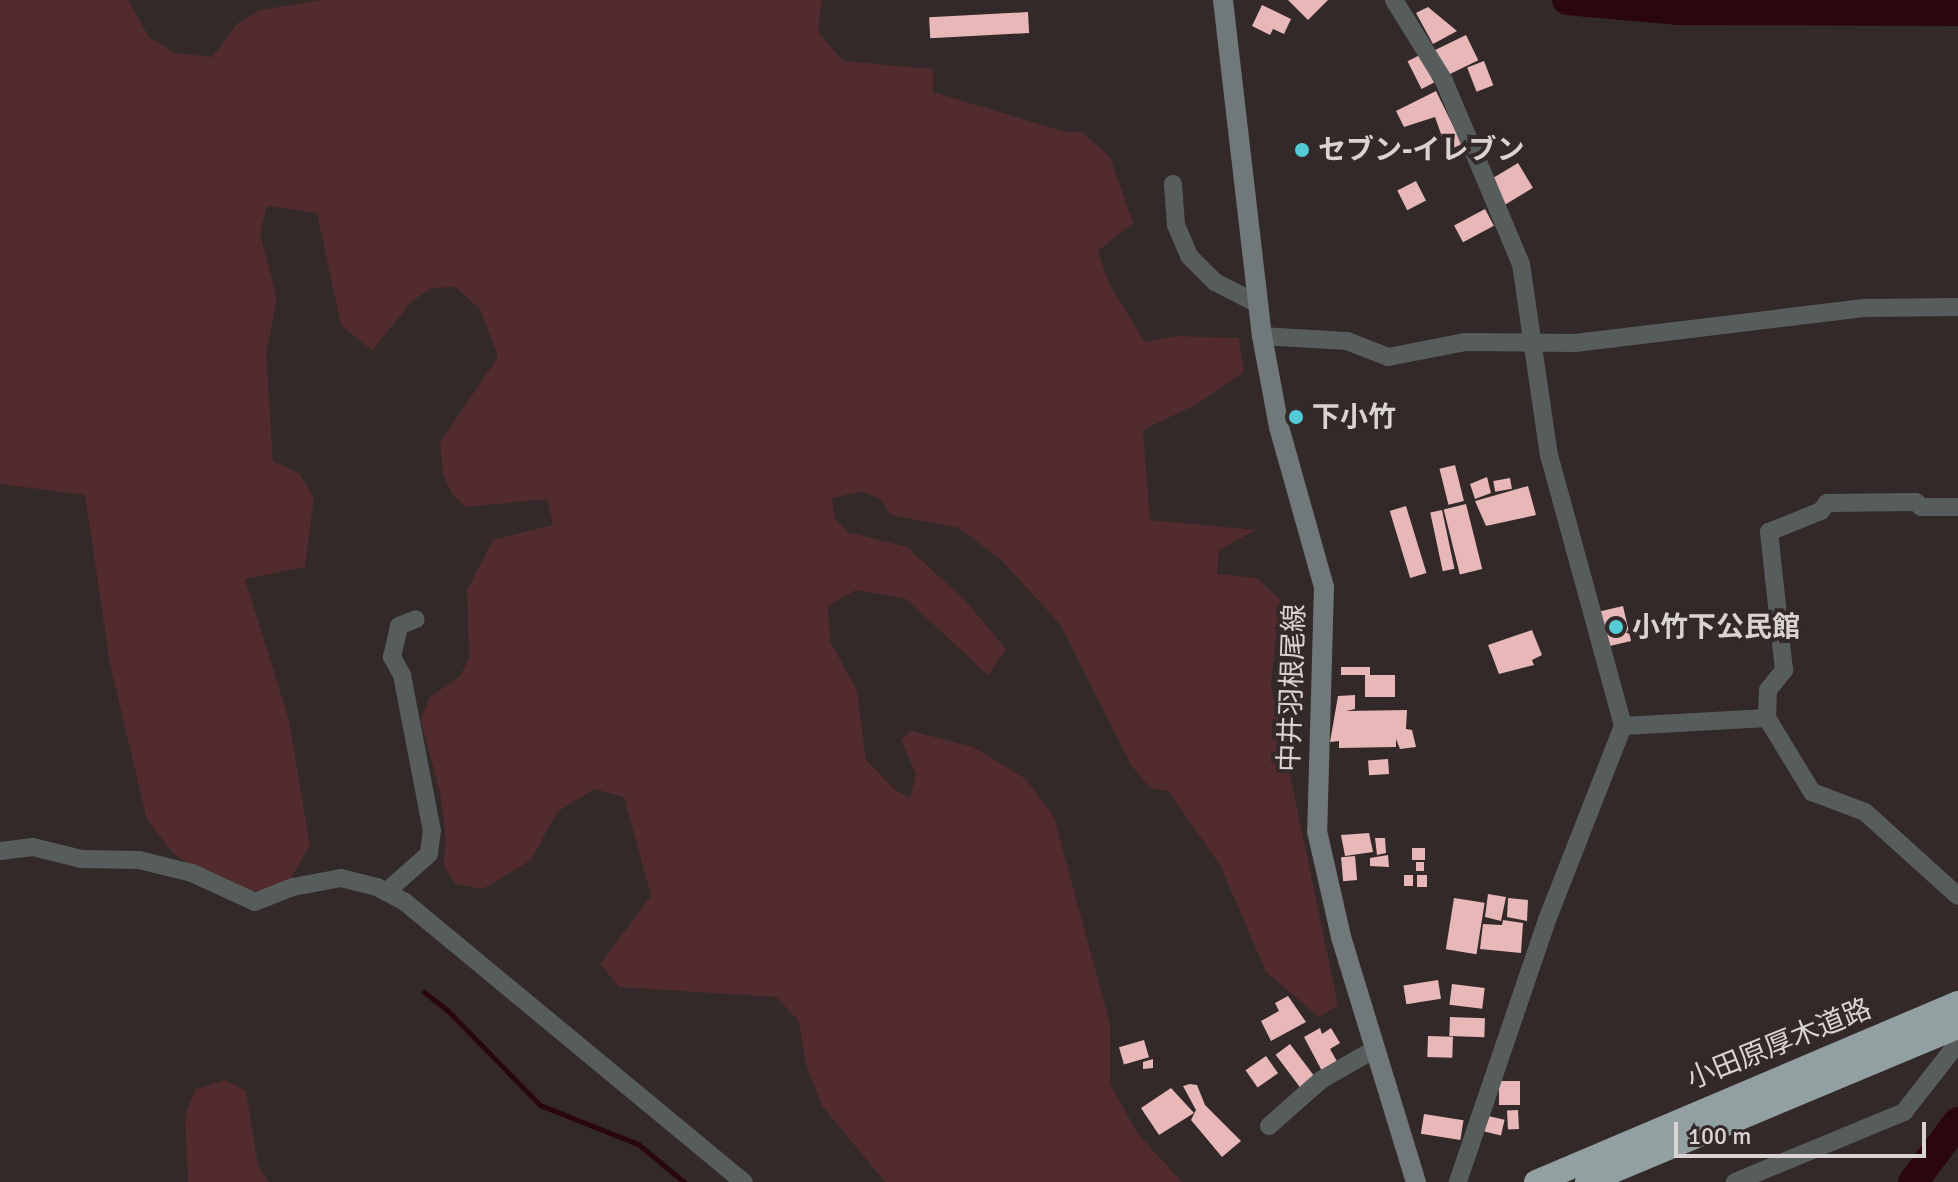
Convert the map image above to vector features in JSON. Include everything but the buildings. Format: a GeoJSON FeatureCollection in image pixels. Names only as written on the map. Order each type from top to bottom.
{"type":"FeatureCollection","features":[{"type":"Feature","properties":{"kind":"highway","name":"小田原厚木道路"},"geometry":{"type":"LineString","coordinates":[[1587,1182],[1945,1030],[1958,1003]]}},
{"type":"Feature","properties":{"kind":"highway","name":"小田原厚木道路"},"geometry":{"type":"LineString","coordinates":[[1536,1182],[1945,1030]]}},
{"type":"Feature","properties":{"kind":"main road","name":"中井羽根尾線"},"geometry":{"type":"LineString","coordinates":[[1223,0],[1262,336],[1279,427],[1324,587],[1317,831],[1341,937],[1416,1182]]}},
{"type":"Feature","properties":{"kind":"street"},"geometry":{"type":"LineString","coordinates":[[1394,0],[1444,81],[1521,264],[1529,343],[1549,455],[1621,702],[1623,726],[1548,917],[1458,1182]]}},
{"type":"Feature","properties":{"kind":"street"},"geometry":{"type":"LineString","coordinates":[[1173,184],[1176,225],[1189,256],[1215,282],[1258,304]]}},
{"type":"Feature","properties":{"kind":"street"},"geometry":{"type":"LineString","coordinates":[[1262,336],[1347,341],[1388,357],[1465,342],[1529,343],[1647,337],[1864,308],[1958,307]]}},
{"type":"Feature","properties":{"kind":"street"},"geometry":{"type":"LineString","coordinates":[[1958,507],[1921,507],[1916,502],[1827,503],[1821,511],[1769,532],[1784,670],[1768,690],[1767,718],[1812,792],[1865,812],[1958,896]]}},
{"type":"Feature","properties":{"kind":"street"},"geometry":{"type":"LineString","coordinates":[[386,892],[429,854],[432,831],[402,675],[392,657],[399,626],[416,619]]}},
{"type":"Feature","properties":{"kind":"street"},"geometry":{"type":"LineString","coordinates":[[1623,726],[1767,718]]}},
{"type":"Feature","properties":{"kind":"street"},"geometry":{"type":"LineString","coordinates":[[0,851],[33,847],[82,859],[139,860],[192,873],[255,902],[293,887],[341,878],[386,892],[679,1123],[744,1182]]}},
{"type":"Feature","properties":{"kind":"street"},"geometry":{"type":"LineString","coordinates":[[1735,1182],[1904,1112],[1945,1030]]}},
{"type":"Feature","properties":{"kind":"street"},"geometry":{"type":"LineString","coordinates":[[1269,1126],[1321,1080],[1375,1049]]}},
{"type":"Feature","properties":{"kind":"shaded area"},"geometry":{"type":"Polygon","coordinates":[[[0,0],[128,0],[149,37],[175,53],[212,57],[238,23],[260,10],[320,0],[822,0],[818,32],[843,61],[933,69],[933,92],[1066,132],[1082,132],[1110,157],[1133,223],[1098,251],[1109,284],[1145,342],[1177,336],[1239,338],[1244,372],[1197,404],[1143,430],[1150,520],[1256,530],[1219,550],[1217,574],[1257,578],[1280,600],[1271,684],[1338,1005],[1319,1017],[1266,972],[1220,865],[1168,791],[1150,788],[1131,765],[1060,624],[999,558],[959,528],[891,515],[881,500],[863,491],[832,498],[835,519],[848,532],[907,547],[965,600],[1006,649],[988,675],[906,599],[856,590],[828,606],[830,641],[857,691],[866,760],[895,790],[910,798],[916,774],[901,740],[911,731],[973,747],[1026,779],[1054,817],[1110,1024],[1110,1084],[1138,1134],[1182,1182],[885,1182],[822,1106],[806,1064],[799,1021],[776,997],[619,987],[600,964],[651,896],[624,797],[594,789],[557,812],[531,860],[483,889],[456,884],[443,865],[446,839],[440,793],[421,721],[429,698],[460,676],[469,658],[467,590],[493,540],[553,525],[547,499],[466,507],[452,494],[443,474],[440,442],[498,357],[480,309],[455,287],[432,288],[412,301],[372,351],[341,325],[317,213],[267,206],[260,234],[277,298],[266,354],[273,461],[300,474],[314,498],[305,567],[245,579],[289,720],[310,845],[284,890],[228,892],[173,853],[147,820],[110,664],[85,495],[0,484],[0,0]]]}},
{"type":"Feature","properties":{"kind":"shaded area"},"geometry":{"type":"Polygon","coordinates":[[[225,1080],[246,1091],[258,1165],[269,1182],[188,1182],[185,1117],[195,1090],[225,1080]]]}},
{"type":"Feature","properties":{"kind":"waterway"},"geometry":{"type":"LineString","coordinates":[[1567,0],[1678,10],[1958,11]]}},
{"type":"Feature","properties":{"kind":"waterway"},"geometry":{"type":"LineString","coordinates":[[424,992],[448,1011],[540,1105],[638,1144],[684,1182]]}},
{"type":"Feature","properties":{"kind":"waterway"},"geometry":{"type":"LineString","coordinates":[[1913,1182],[1958,1122]]}},
{"type":"Feature","properties":{"kind":"place","name":"セブン-イレブン"},"geometry":{"type":"Point","coordinates":[1302,150]}},
{"type":"Feature","properties":{"kind":"place","name":"下小竹"},"geometry":{"type":"Point","coordinates":[1296,417]}},
{"type":"Feature","properties":{"kind":"place","name":"小竹下公民館"},"geometry":{"type":"Point","coordinates":[1616,627]}}]}
